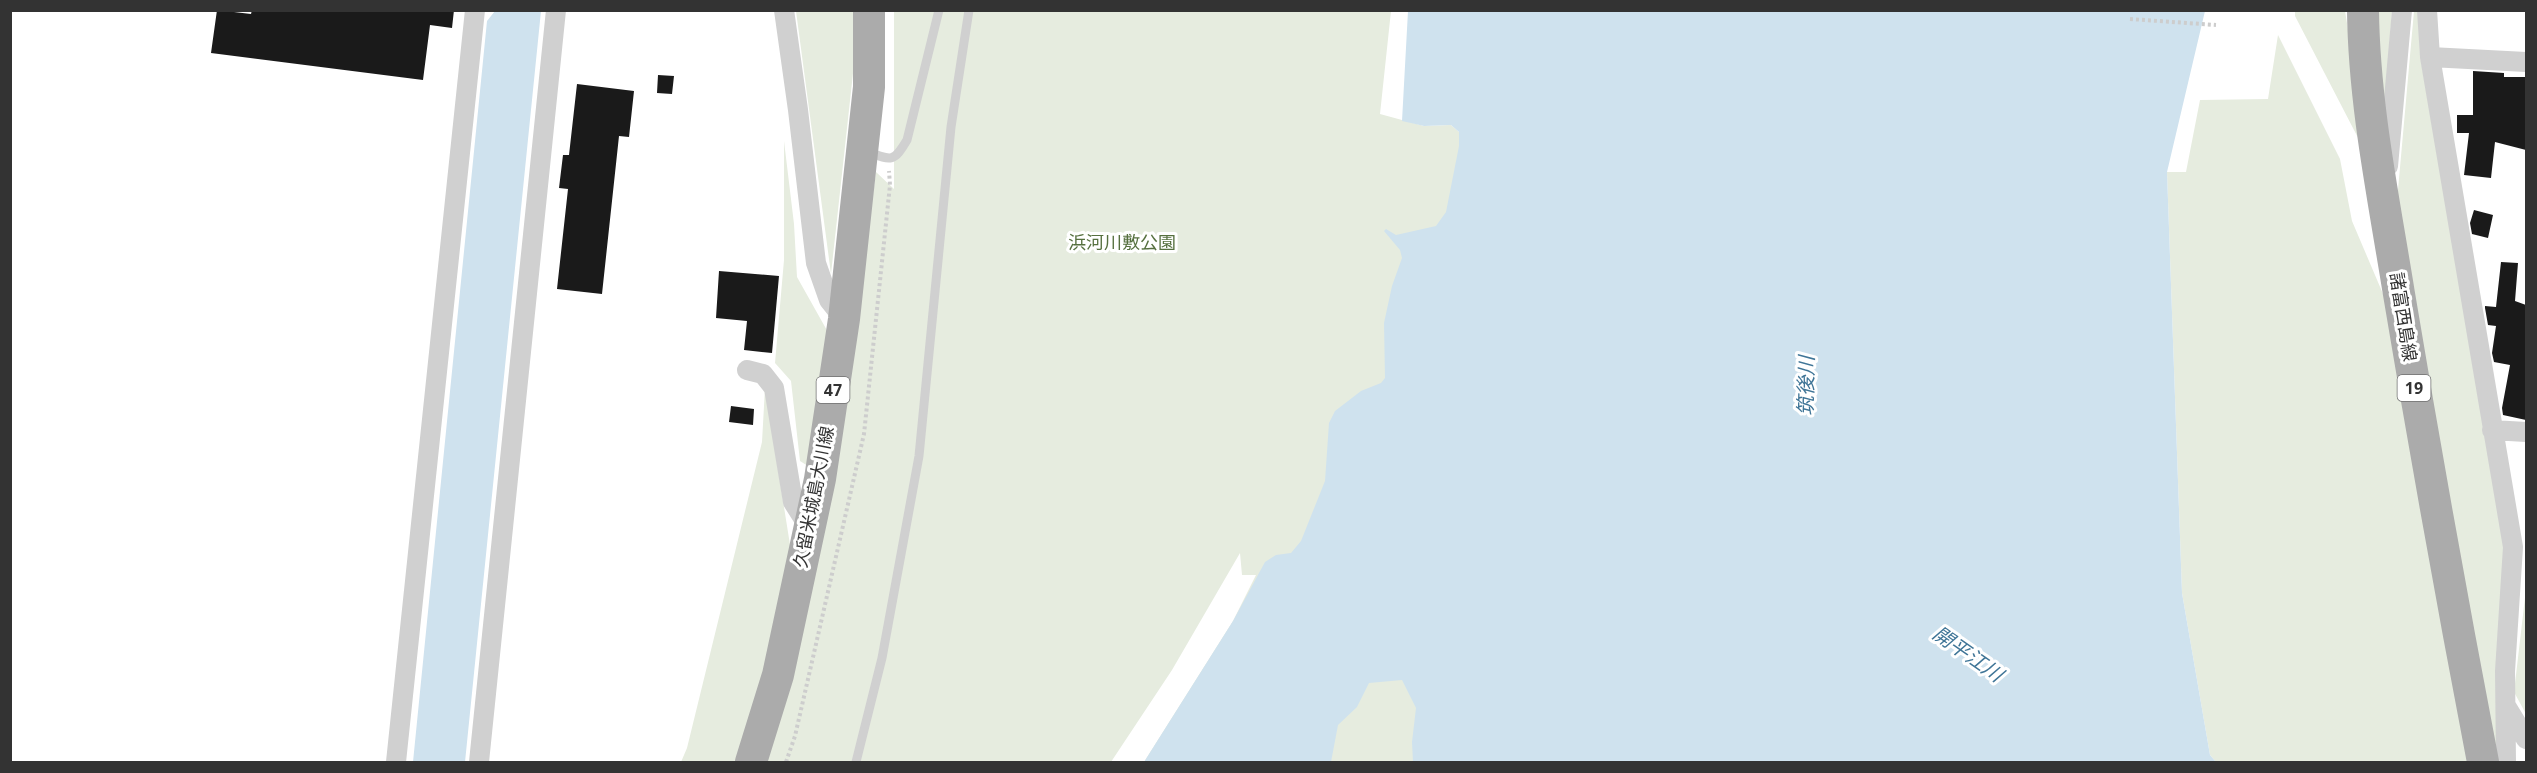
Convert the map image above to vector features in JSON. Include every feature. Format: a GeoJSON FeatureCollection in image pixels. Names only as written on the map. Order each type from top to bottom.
{"type":"FeatureCollection","features":[{"type":"Feature","properties":{"kind":"main road","name":"久留米城島大川線"},"geometry":{"type":"LineString","coordinates":[[751,762],[778,675],[820,478],[844,319],[863,150],[869,87],[869,10]]}},
{"type":"Feature","properties":{"kind":"main road","name":"諸富西島線"},"geometry":{"type":"LineString","coordinates":[[2363,10],[2364,58],[2384,202],[2434,507],[2483,762]]}},
{"type":"Feature","properties":{"kind":"street"},"geometry":{"type":"LineString","coordinates":[[396,762],[475,10]]}},
{"type":"Feature","properties":{"kind":"street"},"geometry":{"type":"LineString","coordinates":[[479,762],[556,10]]}},
{"type":"Feature","properties":{"kind":"street"},"geometry":{"type":"LineString","coordinates":[[784,10],[816,263],[829,300],[844,319]]}},
{"type":"Feature","properties":{"kind":"street"},"geometry":{"type":"LineString","coordinates":[[2384,202],[2402,10]]}},
{"type":"Feature","properties":{"kind":"street"},"geometry":{"type":"LineString","coordinates":[[2427,10],[2430,57],[2513,547],[2505,671],[2506,762]]}},
{"type":"Feature","properties":{"kind":"street"},"geometry":{"type":"LineString","coordinates":[[2430,57],[2526,62]]}},
{"type":"Feature","properties":{"kind":"street"},"geometry":{"type":"LineString","coordinates":[[747,370],[763,374],[774,388],[793,502],[810,529]]}},
{"type":"Feature","properties":{"kind":"street"},"geometry":{"type":"LineString","coordinates":[[2492,430],[2526,432]]}},
{"type":"Feature","properties":{"kind":"street"},"geometry":{"type":"LineString","coordinates":[[2506,706],[2526,740]]}},
{"type":"Feature","properties":{"kind":"lane"},"geometry":{"type":"LineString","coordinates":[[863,150],[888,159],[897,156],[907,140],[939,10]]}},
{"type":"Feature","properties":{"kind":"lane"},"geometry":{"type":"LineString","coordinates":[[856,762],[882,658],[919,456],[951,127],[969,10]]}},
{"type":"Feature","properties":{"kind":"path"},"geometry":{"type":"LineString","coordinates":[[2130,19],[2216,25]]}},
{"type":"Feature","properties":{"kind":"green space"},"geometry":{"type":"Polygon","coordinates":[[[796,11],[853,11],[856,46],[831,274],[796,11]]]}},
{"type":"Feature","properties":{"kind":"green space","name":"浜河川敷公園"},"geometry":{"type":"Polygon","coordinates":[[[894,11],[1391,11],[1380,114],[1424,126],[1451,125],[1459,132],[1482,328],[1144,762],[1233,621],[1256,575],[1242,575],[1240,553],[1172,670],[1111,762],[767,762],[840,443],[876,172],[894,189],[894,11]]]}},
{"type":"Feature","properties":{"kind":"green space"},"geometry":{"type":"Polygon","coordinates":[[[2295,11],[2345,11],[2369,159],[2295,16],[2295,11]]]}},
{"type":"Feature","properties":{"kind":"green space"},"geometry":{"type":"Polygon","coordinates":[[[2374,11],[2392,11],[2384,115],[2374,11]]]}},
{"type":"Feature","properties":{"kind":"green space"},"geometry":{"type":"Polygon","coordinates":[[[2414,11],[2419,11],[2420,55],[2505,547],[2496,762],[2397,201],[2414,11]]]}},
{"type":"Feature","properties":{"kind":"green space"},"geometry":{"type":"Polygon","coordinates":[[[2278,35],[2340,159],[2352,221],[2389,308],[2470,762],[2216,762],[2210,755],[2182,593],[2167,172],[2186,172],[2200,100],[2268,99],[2278,35]]]}},
{"type":"Feature","properties":{"kind":"green space"},"geometry":{"type":"Polygon","coordinates":[[[784,141],[794,224],[797,277],[829,334],[811,468],[800,461],[791,381],[775,363],[784,260],[784,141]]]}},
{"type":"Feature","properties":{"kind":"green space"},"geometry":{"type":"Polygon","coordinates":[[[765,388],[791,551],[759,698],[738,762],[681,762],[687,748],[762,442],[765,388]]]}},
{"type":"Feature","properties":{"kind":"green space"},"geometry":{"type":"Polygon","coordinates":[[[2526,589],[2526,714],[2514,692],[2526,589]]]}},
{"type":"Feature","properties":{"kind":"green space"},"geometry":{"type":"Polygon","coordinates":[[[1396,660],[1466,762],[1249,762],[1396,660]]]}},
{"type":"Feature","properties":{"kind":"water"},"geometry":{"type":"Polygon","coordinates":[[[495,11],[541,11],[465,762],[413,762],[487,21],[495,11]]]}},
{"type":"Feature","properties":{"kind":"water"},"geometry":{"type":"Polygon","coordinates":[[[1408,11],[2205,11],[2167,172],[2182,593],[2210,755],[2216,762],[1413,762],[1412,742],[1416,708],[1402,680],[1369,683],[1357,707],[1338,725],[1331,762],[1144,762],[1233,621],[1265,562],[1276,555],[1291,553],[1301,541],[1325,481],[1329,423],[1335,411],[1361,391],[1381,383],[1385,378],[1384,323],[1392,286],[1402,258],[1400,250],[1384,231],[1386,229],[1396,235],[1436,226],[1446,212],[1459,146],[1459,132],[1451,125],[1424,126],[1402,121],[1408,11]]]}},
{"type":"Feature","properties":{"kind":"building"},"geometry":{"type":"Polygon","coordinates":[[[217,10],[251,14],[252,10],[454,10],[452,28],[430,25],[423,80],[211,53],[217,10]]]}},
{"type":"Feature","properties":{"kind":"building"},"geometry":{"type":"Polygon","coordinates":[[[2473,71],[2504,73],[2504,77],[2526,77],[2526,150],[2495,142],[2491,178],[2464,175],[2469,133],[2457,133],[2457,115],[2473,115],[2473,71]]]}},
{"type":"Feature","properties":{"kind":"building"},"geometry":{"type":"Polygon","coordinates":[[[658,75],[674,76],[672,94],[657,93],[658,75]]]}},
{"type":"Feature","properties":{"kind":"building"},"geometry":{"type":"Polygon","coordinates":[[[577,84],[634,91],[629,137],[619,136],[602,294],[557,289],[568,189],[559,188],[563,155],[569,155],[577,84]]]}},
{"type":"Feature","properties":{"kind":"building"},"geometry":{"type":"Polygon","coordinates":[[[2474,210],[2493,215],[2488,238],[2472,234],[2470,223],[2474,210]]]}},
{"type":"Feature","properties":{"kind":"building"},"geometry":{"type":"Polygon","coordinates":[[[2501,262],[2518,263],[2515,301],[2526,305],[2526,420],[2503,415],[2502,408],[2510,365],[2494,362],[2492,353],[2496,326],[2488,325],[2485,306],[2496,307],[2501,262]]]}},
{"type":"Feature","properties":{"kind":"building"},"geometry":{"type":"Polygon","coordinates":[[[719,271],[779,276],[772,353],[744,350],[747,321],[716,318],[719,271]]]}},
{"type":"Feature","properties":{"kind":"building"},"geometry":{"type":"Polygon","coordinates":[[[731,406],[754,409],[753,425],[729,422],[731,406]]]}},
{"type":"Feature","properties":{"kind":"water label","name":"筑後川"},"geometry":{"type":"Point","coordinates":[1806,386]}},
{"type":"Feature","properties":{"kind":"water label","name":"開平江川"},"geometry":{"type":"Point","coordinates":[1968,654]}}]}
